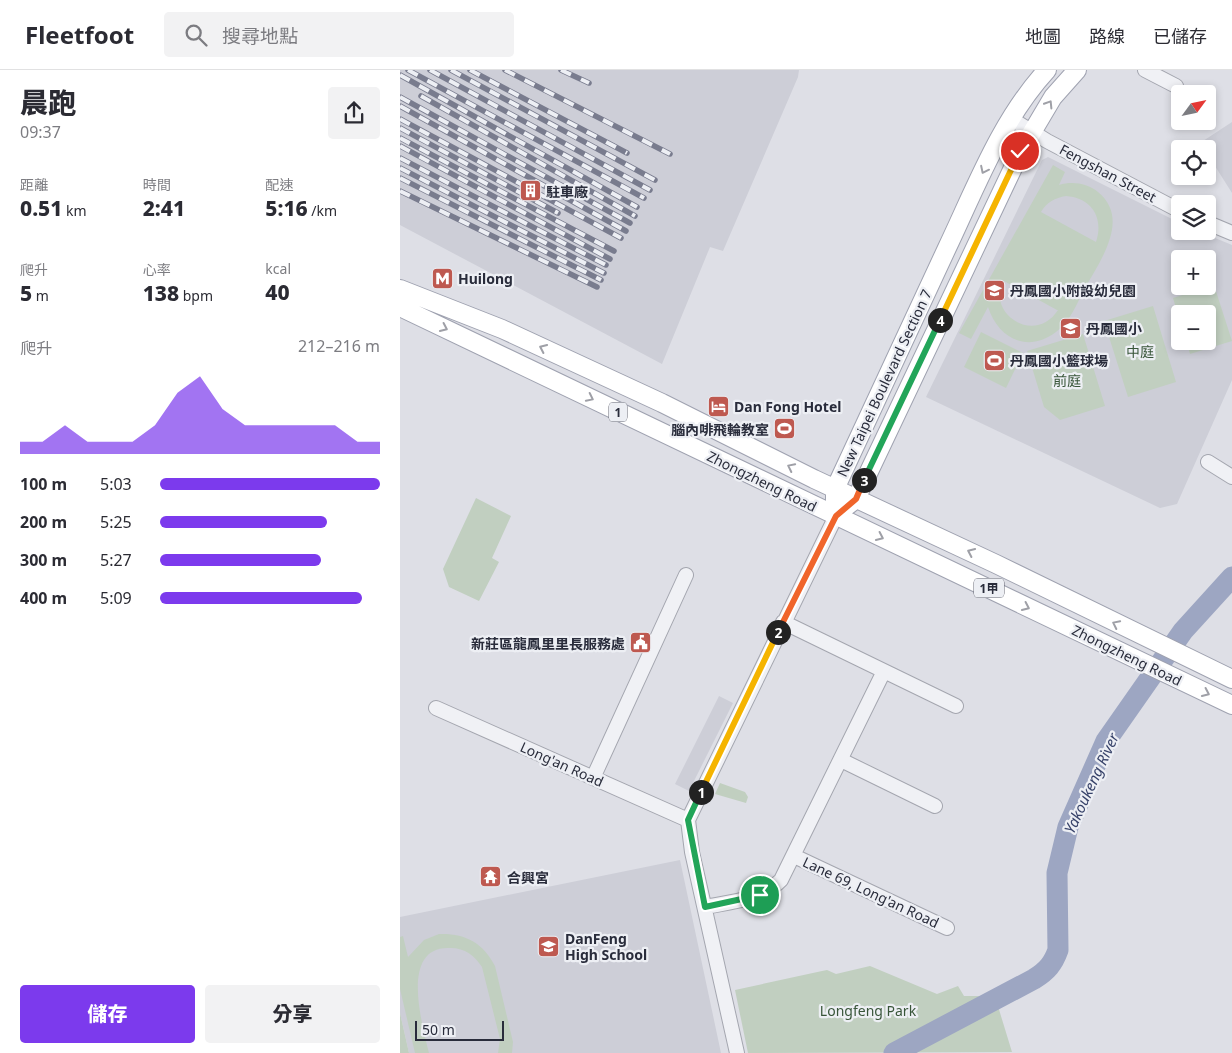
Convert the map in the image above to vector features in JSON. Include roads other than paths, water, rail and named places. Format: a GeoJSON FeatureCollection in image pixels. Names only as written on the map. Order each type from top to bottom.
{"type":"FeatureCollection","features":[{"type":"Feature","properties":{"kind":"main road","name":"New Taipei Boulevard Section 7"},"geometry":{"type":"LineString","coordinates":[[836,516],[835,489],[1010,118],[1032,86],[1047,70]]}},
{"type":"Feature","properties":{"kind":"main road","name":"New Taipei Boulevard Section 7"},"geometry":{"type":"LineString","coordinates":[[836,516],[856,499],[902,398],[1032,131],[1053,97],[1077,70]]}},
{"type":"Feature","properties":{"kind":"main road","name":"Zhongzheng Road"},"geometry":{"type":"LineString","coordinates":[[400,289],[502,329],[662,403],[835,489],[988,560],[1232,679]]}},
{"type":"Feature","properties":{"kind":"main road","name":"Zhongzheng Road"},"geometry":{"type":"LineString","coordinates":[[400,307],[1232,705]]}},
{"type":"Feature","properties":{"kind":"street"},"geometry":{"type":"LineString","coordinates":[[1145,70],[1174,85]]}},
{"type":"Feature","properties":{"kind":"street","name":"Fengshan Street"},"geometry":{"type":"LineString","coordinates":[[1010,118],[1171,205]]}},
{"type":"Feature","properties":{"kind":"street"},"geometry":{"type":"LineString","coordinates":[[1216,226],[1232,233]]}},
{"type":"Feature","properties":{"kind":"street"},"geometry":{"type":"LineString","coordinates":[[1208,462],[1232,476]]}},
{"type":"Feature","properties":{"kind":"street"},"geometry":{"type":"LineString","coordinates":[[737,1053],[688,820],[836,516]]}},
{"type":"Feature","properties":{"kind":"street"},"geometry":{"type":"LineString","coordinates":[[593,778],[686,575]]}},
{"type":"Feature","properties":{"kind":"street"},"geometry":{"type":"LineString","coordinates":[[783,622],[956,706]]}},
{"type":"Feature","properties":{"kind":"street","name":"Lane 69, Long'an Road"},"geometry":{"type":"LineString","coordinates":[[705,907],[746,899],[774,888],[781,880],[884,671]]}},
{"type":"Feature","properties":{"kind":"street","name":"Long'an Road"},"geometry":{"type":"LineString","coordinates":[[436,708],[688,820]]}},
{"type":"Feature","properties":{"kind":"street"},"geometry":{"type":"LineString","coordinates":[[841,760],[935,806]]}},
{"type":"Feature","properties":{"kind":"street","name":"Lane 69, Long'an Road"},"geometry":{"type":"LineString","coordinates":[[794,856],[947,928]]}},
{"type":"Feature","properties":{"kind":"waterway","name":"Yakoukeng River"},"geometry":{"type":"LineString","coordinates":[[894,1053],[1034,979],[1052,963],[1058,950],[1057,873],[1068,827],[1106,741],[1183,631],[1232,577]]}},
{"type":"Feature","properties":{"kind":"railway"},"geometry":{"type":"LineString","coordinates":[[408,70],[644,198]]}},
{"type":"Feature","properties":{"kind":"railway"},"geometry":{"type":"LineString","coordinates":[[430,70],[650,190]]}},
{"type":"Feature","properties":{"kind":"railway"},"geometry":{"type":"LineString","coordinates":[[451,70],[655,180]]}},
{"type":"Feature","properties":{"kind":"railway"},"geometry":{"type":"LineString","coordinates":[[470,70],[627,153]]}},
{"type":"Feature","properties":{"kind":"railway"},"geometry":{"type":"LineString","coordinates":[[505,70],[670,154]]}},
{"type":"Feature","properties":{"kind":"railway"},"geometry":{"type":"LineString","coordinates":[[561,70],[589,83]]}},
{"type":"Feature","properties":{"kind":"railway"},"geometry":{"type":"LineString","coordinates":[[400,75],[637,207]]}},
{"type":"Feature","properties":{"kind":"railway"},"geometry":{"type":"LineString","coordinates":[[421,96],[635,216]]}},
{"type":"Feature","properties":{"kind":"railway"},"geometry":{"type":"LineString","coordinates":[[400,97],[630,223]]}},
{"type":"Feature","properties":{"kind":"railway"},"geometry":{"type":"LineString","coordinates":[[400,106],[626,231]]}},
{"type":"Feature","properties":{"kind":"railway"},"geometry":{"type":"LineString","coordinates":[[400,119],[621,238]]}},
{"type":"Feature","properties":{"kind":"railway"},"geometry":{"type":"LineString","coordinates":[[400,128],[558,213]]}},
{"type":"Feature","properties":{"kind":"railway"},"geometry":{"type":"LineString","coordinates":[[400,138],[614,251]]}},
{"type":"Feature","properties":{"kind":"railway"},"geometry":{"type":"LineString","coordinates":[[400,146],[610,259]]}},
{"type":"Feature","properties":{"kind":"railway"},"geometry":{"type":"LineString","coordinates":[[400,158],[606,265]]}},
{"type":"Feature","properties":{"kind":"railway"},"geometry":{"type":"LineString","coordinates":[[400,168],[604,273]]}},
{"type":"Feature","properties":{"kind":"railway"},"geometry":{"type":"LineString","coordinates":[[400,178],[601,280]]}},
{"type":"Feature","properties":{"kind":"railway"},"geometry":{"type":"LineString","coordinates":[[400,191],[597,287]]}},
{"type":"Feature","properties":{"kind":"place","name":"駐車廠"},"geometry":{"type":"Point","coordinates":[530,191]}},
{"type":"Feature","properties":{"kind":"place","name":"Huilong"},"geometry":{"type":"Point","coordinates":[442,278]}},
{"type":"Feature","properties":{"kind":"place","name":"丹鳳國小附設幼兒園"},"geometry":{"type":"Point","coordinates":[994,290]}},
{"type":"Feature","properties":{"kind":"place","name":"丹鳳國小"},"geometry":{"type":"Point","coordinates":[1070,328]}},
{"type":"Feature","properties":{"kind":"place","name":"丹鳳國小籃球場"},"geometry":{"type":"Point","coordinates":[994,360]}},
{"type":"Feature","properties":{"kind":"place","name":"Dan Fong Hotel"},"geometry":{"type":"Point","coordinates":[718,406]}},
{"type":"Feature","properties":{"kind":"place","name":"腦內啡飛輪教室"},"geometry":{"type":"Point","coordinates":[785,429]}},
{"type":"Feature","properties":{"kind":"place","name":"新莊區龍鳳里里長服務處"},"geometry":{"type":"Point","coordinates":[641,643]}},
{"type":"Feature","properties":{"kind":"place","name":"合興宮"},"geometry":{"type":"Point","coordinates":[491,877]}},
{"type":"Feature","properties":{"kind":"place","name":"DanFeng High School"},"geometry":{"type":"Point","coordinates":[549,946]}},
{"type":"Feature","properties":{"kind":"park label","name":"中庭"},"geometry":{"type":"Point","coordinates":[1140,351]}},
{"type":"Feature","properties":{"kind":"park label","name":"前庭"},"geometry":{"type":"Point","coordinates":[1067,380]}},
{"type":"Feature","properties":{"kind":"park label","name":"Longfeng Park"},"geometry":{"type":"Point","coordinates":[868,1010]}}]}
